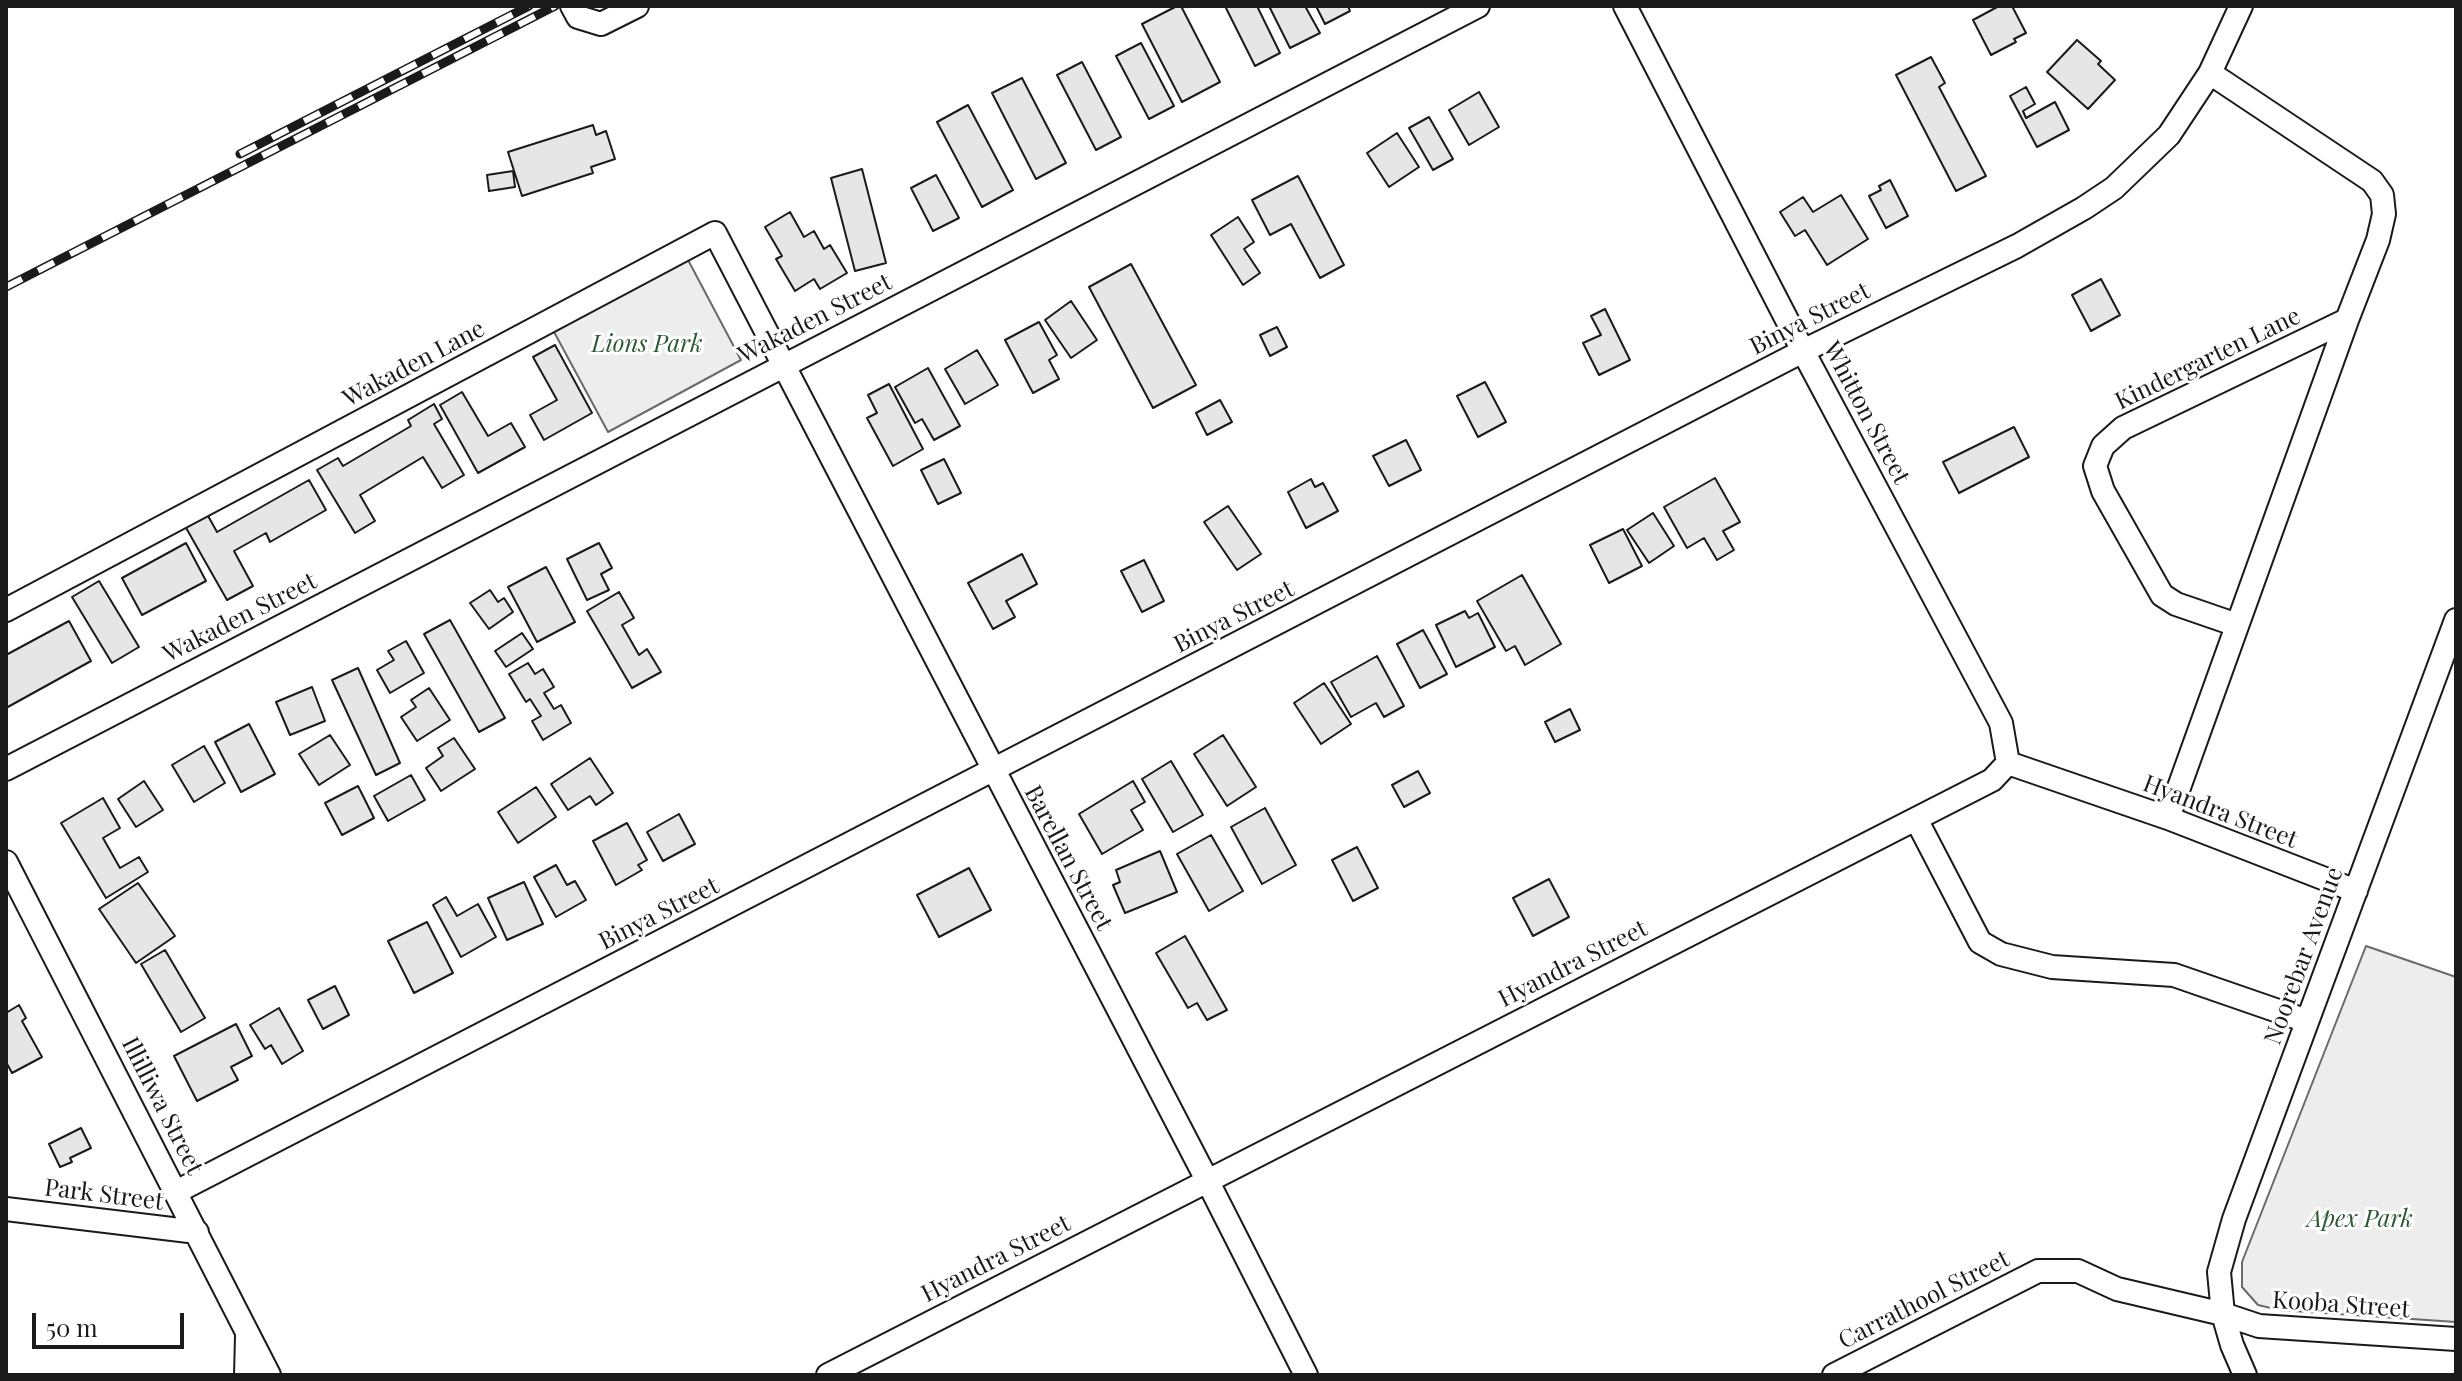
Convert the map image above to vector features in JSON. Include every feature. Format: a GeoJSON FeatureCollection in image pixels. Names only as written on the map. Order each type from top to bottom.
{"type":"FeatureCollection","features":[{"type":"Feature","properties":{"kind":"street"},"geometry":{"type":"LineString","coordinates":[[572,6],[578,17],[601,24],[637,6]]}},
{"type":"Feature","properties":{"kind":"street","name":"Wakaden Street"},"geometry":{"type":"LineString","coordinates":[[6,769],[1478,6]]}},
{"type":"Feature","properties":{"kind":"street","name":"Whitton Street"},"geometry":{"type":"LineString","coordinates":[[1625,6],[1803,351],[2001,723],[2008,763]]}},
{"type":"Feature","properties":{"kind":"street","name":"Binya Street"},"geometry":{"type":"LineString","coordinates":[[176,1192],[1803,351],[2017,246],[2114,188],[2169,135],[2210,73],[2241,6]]}},
{"type":"Feature","properties":{"kind":"street"},"geometry":{"type":"LineString","coordinates":[[2168,818],[2378,240],[2384,214],[2382,195],[2361,172],[2210,73]]}},
{"type":"Feature","properties":{"kind":"street","name":"Wakaden Lane"},"geometry":{"type":"LineString","coordinates":[[6,610],[715,233],[784,365]]}},
{"type":"Feature","properties":{"kind":"street","name":"Kindergarten Lane"},"geometry":{"type":"LineString","coordinates":[[2237,625],[2176,604],[2162,595],[2103,491],[2095,466],[2103,446],[2123,428],[2347,320]]}},
{"type":"Feature","properties":{"kind":"street","name":"Barellan Street"},"geometry":{"type":"LineString","coordinates":[[784,365],[1306,1375]]}},
{"type":"Feature","properties":{"kind":"street","name":"Noorebar Avenue"},"geometry":{"type":"LineString","coordinates":[[2245,1375],[2223,1314],[2219,1272],[2234,1219],[2456,620]]}},
{"type":"Feature","properties":{"kind":"street","name":"Hyandra Street"},"geometry":{"type":"LineString","coordinates":[[828,1375],[1992,780],[2008,763],[2168,818],[2356,891]]}},
{"type":"Feature","properties":{"kind":"street"},"geometry":{"type":"LineString","coordinates":[[1916,819],[1980,942],[2001,954],[2052,967],[2174,975],[2307,1021]]}},
{"type":"Feature","properties":{"kind":"street","name":"Illilliwa Street"},"geometry":{"type":"LineString","coordinates":[[6,862],[269,1375]]}},
{"type":"Feature","properties":{"kind":"street","name":"Park Street"},"geometry":{"type":"LineString","coordinates":[[6,1209],[197,1232]]}},
{"type":"Feature","properties":{"kind":"street","name":"Carrathool Street"},"geometry":{"type":"LineString","coordinates":[[1834,1375],[2038,1271],[2078,1271],[2117,1289],[2223,1314]]}},
{"type":"Feature","properties":{"kind":"street","name":"Kooba Street"},"geometry":{"type":"LineString","coordinates":[[2223,1314],[2259,1326],[2456,1339]]}},
{"type":"Feature","properties":{"kind":"street"},"geometry":{"type":"LineString","coordinates":[[246,1375],[247,1333]]}},
{"type":"Feature","properties":{"kind":"shaded area","name":"Lions Park"},"geometry":{"type":"Polygon","coordinates":[[[687,258],[741,360],[608,432],[553,330],[687,258]]]}},
{"type":"Feature","properties":{"kind":"shaded area","name":"Apex Park"},"geometry":{"type":"Polygon","coordinates":[[[2366,946],[2456,977],[2456,1322],[2279,1310],[2258,1305],[2242,1287],[2242,1262],[2366,946]]]}},
{"type":"Feature","properties":{"kind":"building"},"geometry":{"type":"Polygon","coordinates":[[[1181,6],[1220,82],[1182,102],[1142,24],[1181,6]]]}},
{"type":"Feature","properties":{"kind":"building"},"geometry":{"type":"Polygon","coordinates":[[[1225,6],[1257,6],[1280,53],[1255,66],[1225,6]]]}},
{"type":"Feature","properties":{"kind":"building"},"geometry":{"type":"Polygon","coordinates":[[[1269,6],[1305,6],[1320,33],[1290,48],[1269,6]]]}},
{"type":"Feature","properties":{"kind":"building"},"geometry":{"type":"Polygon","coordinates":[[[1316,6],[1348,6],[1350,11],[1325,24],[1316,6]]]}},
{"type":"Feature","properties":{"kind":"building"},"geometry":{"type":"Polygon","coordinates":[[[1999,6],[2012,6],[2026,33],[1991,55],[1973,20],[1999,6]]]}},
{"type":"Feature","properties":{"kind":"building"},"geometry":{"type":"Polygon","coordinates":[[[2077,40],[2101,61],[2098,64],[2115,80],[2088,109],[2047,72],[2077,40]]]}},
{"type":"Feature","properties":{"kind":"building"},"geometry":{"type":"Polygon","coordinates":[[[1141,43],[1174,106],[1149,119],[1116,56],[1141,43]]]}},
{"type":"Feature","properties":{"kind":"building"},"geometry":{"type":"Polygon","coordinates":[[[1931,57],[1945,83],[1939,87],[1986,176],[1956,191],[1896,75],[1931,57]]]}},
{"type":"Feature","properties":{"kind":"building"},"geometry":{"type":"Polygon","coordinates":[[[1082,62],[1121,137],[1096,150],[1057,75],[1082,62]]]}},
{"type":"Feature","properties":{"kind":"building"},"geometry":{"type":"Polygon","coordinates":[[[1022,78],[1066,163],[1036,179],[992,93],[1022,78]]]}},
{"type":"Feature","properties":{"kind":"building"},"geometry":{"type":"Polygon","coordinates":[[[2026,87],[2035,104],[2023,111],[2026,118],[2055,102],[2069,130],[2037,147],[2010,96],[2026,87]]]}},
{"type":"Feature","properties":{"kind":"building"},"geometry":{"type":"Polygon","coordinates":[[[1479,92],[1499,127],[1469,145],[1449,110],[1479,92]]]}},
{"type":"Feature","properties":{"kind":"building"},"geometry":{"type":"Polygon","coordinates":[[[968,105],[1013,190],[982,207],[937,122],[968,105]]]}},
{"type":"Feature","properties":{"kind":"building"},"geometry":{"type":"Polygon","coordinates":[[[1429,117],[1453,159],[1433,170],[1409,128],[1429,117]]]}},
{"type":"Feature","properties":{"kind":"building"},"geometry":{"type":"Polygon","coordinates":[[[593,125],[596,135],[606,131],[615,159],[591,167],[593,173],[522,196],[508,152],[593,125]]]}},
{"type":"Feature","properties":{"kind":"building"},"geometry":{"type":"Polygon","coordinates":[[[1397,133],[1419,167],[1389,187],[1367,153],[1397,133]]]}},
{"type":"Feature","properties":{"kind":"building"},"geometry":{"type":"Polygon","coordinates":[[[862,169],[886,263],[855,271],[831,178],[862,169]]]}},
{"type":"Feature","properties":{"kind":"building"},"geometry":{"type":"Polygon","coordinates":[[[513,171],[515,187],[489,191],[487,175],[513,171]]]}},
{"type":"Feature","properties":{"kind":"building"},"geometry":{"type":"Polygon","coordinates":[[[936,175],[959,218],[933,231],[911,188],[936,175]]]}},
{"type":"Feature","properties":{"kind":"building"},"geometry":{"type":"Polygon","coordinates":[[[1298,176],[1344,265],[1320,278],[1291,224],[1270,235],[1252,200],[1298,176]]]}},
{"type":"Feature","properties":{"kind":"building"},"geometry":{"type":"Polygon","coordinates":[[[1890,180],[1908,216],[1886,228],[1869,196],[1881,190],[1879,186],[1890,180]]]}},
{"type":"Feature","properties":{"kind":"building"},"geometry":{"type":"Polygon","coordinates":[[[1841,195],[1868,239],[1827,265],[1805,230],[1795,236],[1780,212],[1803,197],[1813,212],[1841,195]]]}},
{"type":"Feature","properties":{"kind":"building"},"geometry":{"type":"Polygon","coordinates":[[[790,212],[804,237],[814,231],[824,249],[830,245],[847,273],[820,289],[814,279],[795,291],[776,259],[782,256],[765,227],[790,212]]]}},
{"type":"Feature","properties":{"kind":"building"},"geometry":{"type":"Polygon","coordinates":[[[1238,217],[1254,242],[1244,249],[1260,273],[1243,285],[1211,235],[1238,217]]]}},
{"type":"Feature","properties":{"kind":"building"},"geometry":{"type":"Polygon","coordinates":[[[1131,264],[1196,385],[1153,408],[1089,287],[1131,264]]]}},
{"type":"Feature","properties":{"kind":"building"},"geometry":{"type":"Polygon","coordinates":[[[2101,279],[2120,315],[2091,331],[2072,295],[2101,279]]]}},
{"type":"Feature","properties":{"kind":"building"},"geometry":{"type":"Polygon","coordinates":[[[1071,301],[1097,340],[1071,358],[1045,320],[1071,301]]]}},
{"type":"Feature","properties":{"kind":"building"},"geometry":{"type":"Polygon","coordinates":[[[1605,309],[1630,360],[1599,375],[1583,343],[1601,335],[1591,316],[1605,309]]]}},
{"type":"Feature","properties":{"kind":"building"},"geometry":{"type":"Polygon","coordinates":[[[1039,322],[1057,355],[1049,360],[1059,379],[1033,393],[1005,340],[1039,322]]]}},
{"type":"Feature","properties":{"kind":"building"},"geometry":{"type":"Polygon","coordinates":[[[1277,327],[1287,347],[1270,356],[1260,335],[1277,327]]]}},
{"type":"Feature","properties":{"kind":"building"},"geometry":{"type":"Polygon","coordinates":[[[555,345],[592,413],[544,440],[530,415],[557,400],[533,357],[555,345]]]}},
{"type":"Feature","properties":{"kind":"building"},"geometry":{"type":"Polygon","coordinates":[[[977,350],[998,385],[965,404],[945,369],[977,350]]]}},
{"type":"Feature","properties":{"kind":"building"},"geometry":{"type":"Polygon","coordinates":[[[928,368],[960,426],[934,440],[922,419],[915,423],[895,387],[928,368]]]}},
{"type":"Feature","properties":{"kind":"building"},"geometry":{"type":"Polygon","coordinates":[[[1485,382],[1506,422],[1478,437],[1457,396],[1485,382]]]}},
{"type":"Feature","properties":{"kind":"building"},"geometry":{"type":"Polygon","coordinates":[[[889,384],[923,449],[893,466],[867,418],[877,413],[868,395],[889,384]]]}},
{"type":"Feature","properties":{"kind":"building"},"geometry":{"type":"Polygon","coordinates":[[[462,392],[488,436],[511,423],[525,447],[478,473],[440,405],[462,392]]]}},
{"type":"Feature","properties":{"kind":"building"},"geometry":{"type":"Polygon","coordinates":[[[1220,400],[1232,422],[1207,435],[1196,413],[1220,400]]]}},
{"type":"Feature","properties":{"kind":"building"},"geometry":{"type":"Polygon","coordinates":[[[434,404],[442,419],[434,424],[464,475],[442,488],[423,457],[360,495],[375,521],[355,533],[317,470],[338,458],[343,466],[411,426],[408,420],[434,404]]]}},
{"type":"Feature","properties":{"kind":"building"},"geometry":{"type":"Polygon","coordinates":[[[2014,427],[2029,457],[1959,493],[1943,462],[2014,427]]]}},
{"type":"Feature","properties":{"kind":"building"},"geometry":{"type":"Polygon","coordinates":[[[1406,440],[1421,470],[1389,486],[1373,456],[1406,440]]]}},
{"type":"Feature","properties":{"kind":"building"},"geometry":{"type":"Polygon","coordinates":[[[944,459],[961,493],[938,504],[921,470],[944,459]]]}},
{"type":"Feature","properties":{"kind":"building"},"geometry":{"type":"Polygon","coordinates":[[[1715,478],[1740,522],[1723,531],[1734,550],[1717,560],[1704,538],[1687,548],[1664,507],[1715,478]]]}},
{"type":"Feature","properties":{"kind":"building"},"geometry":{"type":"Polygon","coordinates":[[[1311,479],[1315,487],[1323,483],[1338,511],[1306,528],[1288,492],[1311,479]]]}},
{"type":"Feature","properties":{"kind":"building"},"geometry":{"type":"Polygon","coordinates":[[[309,480],[326,510],[270,542],[266,533],[234,551],[253,586],[227,600],[185,526],[207,514],[217,532],[309,480]]]}},
{"type":"Feature","properties":{"kind":"building"},"geometry":{"type":"Polygon","coordinates":[[[1228,506],[1261,554],[1237,570],[1204,522],[1228,506]]]}},
{"type":"Feature","properties":{"kind":"building"},"geometry":{"type":"Polygon","coordinates":[[[1653,513],[1674,546],[1649,563],[1627,530],[1653,513]]]}},
{"type":"Feature","properties":{"kind":"building"},"geometry":{"type":"Polygon","coordinates":[[[1623,529],[1642,566],[1609,583],[1590,545],[1623,529]]]}},
{"type":"Feature","properties":{"kind":"building"},"geometry":{"type":"Polygon","coordinates":[[[186,543],[206,581],[142,615],[122,578],[186,543]]]}},
{"type":"Feature","properties":{"kind":"building"},"geometry":{"type":"Polygon","coordinates":[[[599,543],[612,568],[601,574],[609,590],[587,600],[567,559],[599,543]]]}},
{"type":"Feature","properties":{"kind":"building"},"geometry":{"type":"Polygon","coordinates":[[[1022,554],[1037,584],[1006,601],[1015,617],[993,629],[968,583],[1022,554]]]}},
{"type":"Feature","properties":{"kind":"building"},"geometry":{"type":"Polygon","coordinates":[[[1144,560],[1164,601],[1142,612],[1121,571],[1144,560]]]}},
{"type":"Feature","properties":{"kind":"building"},"geometry":{"type":"Polygon","coordinates":[[[546,567],[575,622],[537,642],[508,587],[546,567]]]}},
{"type":"Feature","properties":{"kind":"building"},"geometry":{"type":"Polygon","coordinates":[[[1522,575],[1561,644],[1525,665],[1515,646],[1506,651],[1477,601],[1522,575]]]}},
{"type":"Feature","properties":{"kind":"building"},"geometry":{"type":"Polygon","coordinates":[[[99,581],[139,647],[112,663],[72,597],[99,581]]]}},
{"type":"Feature","properties":{"kind":"building"},"geometry":{"type":"Polygon","coordinates":[[[490,590],[498,602],[504,598],[513,612],[489,629],[470,603],[490,590]]]}},
{"type":"Feature","properties":{"kind":"building"},"geometry":{"type":"Polygon","coordinates":[[[619,592],[634,618],[622,625],[639,655],[647,649],[661,672],[632,688],[587,611],[619,592]]]}},
{"type":"Feature","properties":{"kind":"building"},"geometry":{"type":"Polygon","coordinates":[[[1465,611],[1469,618],[1478,613],[1495,647],[1456,667],[1436,625],[1465,611]]]}},
{"type":"Feature","properties":{"kind":"building"},"geometry":{"type":"Polygon","coordinates":[[[450,620],[505,718],[479,732],[424,634],[450,620]]]}},
{"type":"Feature","properties":{"kind":"building"},"geometry":{"type":"Polygon","coordinates":[[[69,621],[91,661],[6,708],[6,655],[69,621]]]}},
{"type":"Feature","properties":{"kind":"building"},"geometry":{"type":"Polygon","coordinates":[[[1423,630],[1447,674],[1420,688],[1397,644],[1423,630]]]}},
{"type":"Feature","properties":{"kind":"building"},"geometry":{"type":"Polygon","coordinates":[[[522,633],[533,649],[506,667],[495,651],[522,633]]]}},
{"type":"Feature","properties":{"kind":"building"},"geometry":{"type":"Polygon","coordinates":[[[406,641],[424,673],[390,693],[377,670],[394,660],[388,651],[406,641]]]}},
{"type":"Feature","properties":{"kind":"building"},"geometry":{"type":"Polygon","coordinates":[[[1377,656],[1404,706],[1384,717],[1376,703],[1351,717],[1331,682],[1377,656]]]}},
{"type":"Feature","properties":{"kind":"building"},"geometry":{"type":"Polygon","coordinates":[[[528,663],[535,674],[543,669],[554,687],[544,693],[554,709],[561,705],[571,723],[543,740],[532,721],[541,716],[530,699],[526,702],[509,674],[528,663]]]}},
{"type":"Feature","properties":{"kind":"building"},"geometry":{"type":"Polygon","coordinates":[[[358,668],[400,763],[376,775],[332,680],[358,668]]]}},
{"type":"Feature","properties":{"kind":"building"},"geometry":{"type":"Polygon","coordinates":[[[1324,683],[1351,724],[1321,744],[1294,703],[1324,683]]]}},
{"type":"Feature","properties":{"kind":"building"},"geometry":{"type":"Polygon","coordinates":[[[312,687],[325,721],[290,735],[276,702],[312,687]]]}},
{"type":"Feature","properties":{"kind":"building"},"geometry":{"type":"Polygon","coordinates":[[[429,688],[450,720],[417,741],[401,717],[416,707],[411,700],[429,688]]]}},
{"type":"Feature","properties":{"kind":"building"},"geometry":{"type":"Polygon","coordinates":[[[1570,709],[1580,730],[1555,742],[1545,722],[1570,709]]]}},
{"type":"Feature","properties":{"kind":"building"},"geometry":{"type":"Polygon","coordinates":[[[249,724],[275,774],[241,792],[215,742],[249,724]]]}},
{"type":"Feature","properties":{"kind":"building"},"geometry":{"type":"Polygon","coordinates":[[[330,735],[350,765],[319,785],[299,754],[330,735]]]}},
{"type":"Feature","properties":{"kind":"building"},"geometry":{"type":"Polygon","coordinates":[[[1223,735],[1256,787],[1227,806],[1194,754],[1223,735]]]}},
{"type":"Feature","properties":{"kind":"building"},"geometry":{"type":"Polygon","coordinates":[[[454,738],[475,769],[441,791],[426,768],[443,756],[438,748],[454,738]]]}},
{"type":"Feature","properties":{"kind":"building"},"geometry":{"type":"Polygon","coordinates":[[[204,746],[225,783],[194,802],[172,765],[204,746]]]}},
{"type":"Feature","properties":{"kind":"building"},"geometry":{"type":"Polygon","coordinates":[[[590,758],[613,793],[596,805],[590,796],[568,810],[551,784],[590,758]]]}},
{"type":"Feature","properties":{"kind":"building"},"geometry":{"type":"Polygon","coordinates":[[[1171,761],[1203,815],[1173,832],[1142,779],[1171,761]]]}},
{"type":"Feature","properties":{"kind":"building"},"geometry":{"type":"Polygon","coordinates":[[[1418,771],[1430,793],[1404,807],[1392,785],[1418,771]]]}},
{"type":"Feature","properties":{"kind":"building"},"geometry":{"type":"Polygon","coordinates":[[[411,775],[425,800],[388,821],[374,796],[411,775]]]}},
{"type":"Feature","properties":{"kind":"building"},"geometry":{"type":"Polygon","coordinates":[[[144,781],[163,810],[136,827],[118,799],[144,781]]]}},
{"type":"Feature","properties":{"kind":"building"},"geometry":{"type":"Polygon","coordinates":[[[1133,781],[1145,802],[1131,810],[1143,830],[1102,854],[1079,814],[1133,781]]]}},
{"type":"Feature","properties":{"kind":"building"},"geometry":{"type":"Polygon","coordinates":[[[358,786],[374,818],[342,835],[325,803],[358,786]]]}},
{"type":"Feature","properties":{"kind":"building"},"geometry":{"type":"Polygon","coordinates":[[[536,787],[556,817],[518,843],[498,812],[536,787]]]}},
{"type":"Feature","properties":{"kind":"building"},"geometry":{"type":"Polygon","coordinates":[[[103,798],[120,828],[103,838],[120,868],[139,857],[148,872],[106,898],[61,823],[103,798]]]}},
{"type":"Feature","properties":{"kind":"building"},"geometry":{"type":"Polygon","coordinates":[[[1265,808],[1296,865],[1262,884],[1231,827],[1265,808]]]}},
{"type":"Feature","properties":{"kind":"building"},"geometry":{"type":"Polygon","coordinates":[[[679,814],[695,844],[663,861],[647,832],[679,814]]]}},
{"type":"Feature","properties":{"kind":"building"},"geometry":{"type":"Polygon","coordinates":[[[627,823],[647,860],[638,865],[642,870],[616,885],[593,841],[627,823]]]}},
{"type":"Feature","properties":{"kind":"building"},"geometry":{"type":"Polygon","coordinates":[[[1211,835],[1243,891],[1209,911],[1177,854],[1211,835]]]}},
{"type":"Feature","properties":{"kind":"building"},"geometry":{"type":"Polygon","coordinates":[[[1357,847],[1378,888],[1353,901],[1332,860],[1357,847]]]}},
{"type":"Feature","properties":{"kind":"building"},"geometry":{"type":"Polygon","coordinates":[[[1160,851],[1177,892],[1125,913],[1113,885],[1120,882],[1116,870],[1160,851]]]}},
{"type":"Feature","properties":{"kind":"building"},"geometry":{"type":"Polygon","coordinates":[[[556,865],[567,885],[575,881],[586,900],[556,917],[534,877],[556,865]]]}},
{"type":"Feature","properties":{"kind":"building"},"geometry":{"type":"Polygon","coordinates":[[[969,868],[991,910],[939,937],[917,895],[969,868]]]}},
{"type":"Feature","properties":{"kind":"building"},"geometry":{"type":"Polygon","coordinates":[[[1549,879],[1569,917],[1533,936],[1513,898],[1549,879]]]}},
{"type":"Feature","properties":{"kind":"building"},"geometry":{"type":"Polygon","coordinates":[[[524,882],[543,924],[507,940],[488,898],[524,882]]]}},
{"type":"Feature","properties":{"kind":"building"},"geometry":{"type":"Polygon","coordinates":[[[138,883],[175,936],[136,963],[99,909],[138,883]]]}},
{"type":"Feature","properties":{"kind":"building"},"geometry":{"type":"Polygon","coordinates":[[[446,897],[457,916],[478,904],[496,937],[461,957],[433,905],[446,897]]]}},
{"type":"Feature","properties":{"kind":"building"},"geometry":{"type":"Polygon","coordinates":[[[427,922],[453,973],[414,993],[388,941],[427,922]]]}},
{"type":"Feature","properties":{"kind":"building"},"geometry":{"type":"Polygon","coordinates":[[[1185,936],[1227,1010],[1207,1020],[1197,1003],[1188,1008],[1156,953],[1185,936]]]}},
{"type":"Feature","properties":{"kind":"building"},"geometry":{"type":"Polygon","coordinates":[[[165,950],[205,1018],[181,1032],[141,964],[165,950]]]}},
{"type":"Feature","properties":{"kind":"building"},"geometry":{"type":"Polygon","coordinates":[[[335,986],[349,1015],[323,1029],[308,1000],[335,986]]]}},
{"type":"Feature","properties":{"kind":"building"},"geometry":{"type":"Polygon","coordinates":[[[19,1005],[26,1018],[22,1021],[42,1057],[12,1073],[6,1062],[6,1013],[19,1005]]]}},
{"type":"Feature","properties":{"kind":"building"},"geometry":{"type":"Polygon","coordinates":[[[279,1008],[303,1051],[282,1064],[271,1045],[265,1049],[250,1025],[279,1008]]]}},
{"type":"Feature","properties":{"kind":"building"},"geometry":{"type":"Polygon","coordinates":[[[236,1024],[252,1056],[231,1067],[238,1080],[197,1101],[174,1056],[236,1024]]]}},
{"type":"Feature","properties":{"kind":"building"},"geometry":{"type":"Polygon","coordinates":[[[81,1128],[91,1148],[70,1158],[72,1162],[60,1167],[49,1144],[81,1128]]]}},
{"type":"Feature","properties":{"kind":"railway"},"geometry":{"type":"LineString","coordinates":[[240,154],[529,6]]}},
{"type":"Feature","properties":{"kind":"railway"},"geometry":{"type":"LineString","coordinates":[[6,287],[555,6]]}}]}
